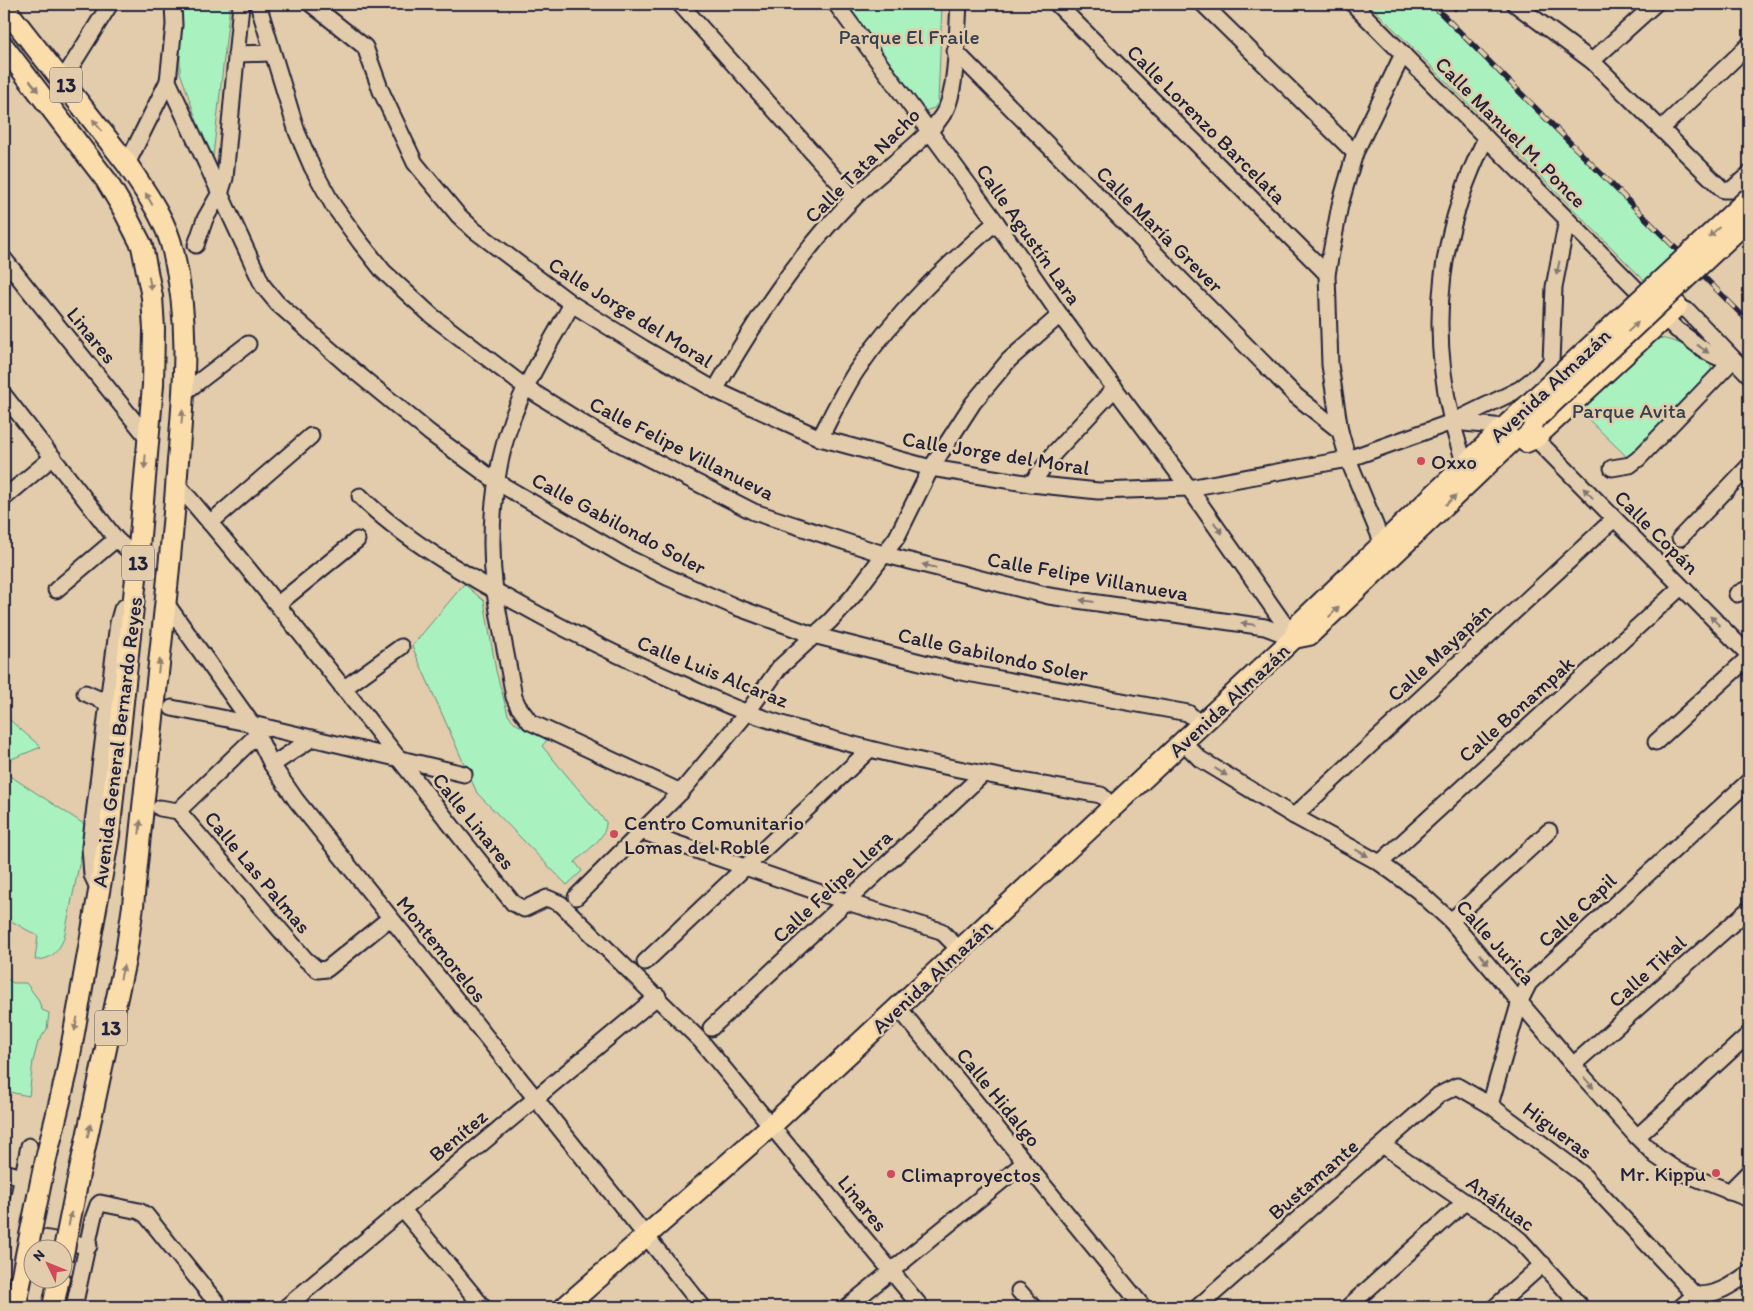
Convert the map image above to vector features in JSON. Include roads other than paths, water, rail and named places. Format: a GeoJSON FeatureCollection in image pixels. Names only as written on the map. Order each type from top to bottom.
{"type":"FeatureCollection","features":[{"type":"Feature","properties":{"kind":"main road","name":"13"},"geometry":{"type":"LineString","coordinates":[[4,5],[127,164]]}},
{"type":"Feature","properties":{"kind":"main road","name":"Avenida General Bernardo Reyes"},"geometry":{"type":"LineString","coordinates":[[4,47],[106,180],[142,246],[152,297],[154,329],[153,385],[147,437],[138,559],[109,835],[67,1072],[44,1167],[15,1306]]}},
{"type":"Feature","properties":{"kind":"main road","name":"Avenida General Bernardo Reyes"},"geometry":{"type":"LineString","coordinates":[[66,1238],[101,1078],[130,931],[142,806],[166,602],[184,392],[184,309],[173,250],[162,222],[127,164]]}},
{"type":"Feature","properties":{"kind":"main road","name":"Avenida Almazán"},"geometry":{"type":"LineString","coordinates":[[1294,638],[1309,635],[1493,459],[1522,427],[1749,198]]}},
{"type":"Feature","properties":{"kind":"main road","name":"Avenida Almazán"},"geometry":{"type":"LineString","coordinates":[[565,1307],[772,1125],[1184,742],[1294,638],[1299,624],[1465,466],[1522,427],[1749,219]]}},
{"type":"Feature","properties":{"kind":"main road"},"geometry":{"type":"LineString","coordinates":[[1522,427],[1671,312]]}},
{"type":"Feature","properties":{"kind":"main road"},"geometry":{"type":"LineString","coordinates":[[67,1072],[73,1082],[83,1088],[92,1086],[101,1078]]}},
{"type":"Feature","properties":{"kind":"main road"},"geometry":{"type":"LineString","coordinates":[[54,1304],[57,1288]]}},
{"type":"Feature","properties":{"kind":"street"},"geometry":{"type":"LineString","coordinates":[[62,81],[110,4]]}},
{"type":"Feature","properties":{"kind":"street"},"geometry":{"type":"LineString","coordinates":[[127,164],[168,81],[174,25],[172,4]]}},
{"type":"Feature","properties":{"kind":"street"},"geometry":{"type":"LineString","coordinates":[[196,245],[205,218],[221,191],[226,171],[241,4]]}},
{"type":"Feature","properties":{"kind":"street","name":"Calle Felipe Villanueva"},"geometry":{"type":"LineString","coordinates":[[258,4],[297,132],[312,167],[333,205],[360,242],[383,271],[410,297],[526,387],[597,432],[754,512],[886,555],[1049,596],[1265,627],[1294,638]]}},
{"type":"Feature","properties":{"kind":"street","name":"Calle Jorge del Moral"},"geometry":{"type":"LineString","coordinates":[[311,4],[365,47],[381,91],[415,163],[444,199],[474,230],[572,304],[715,390],[820,438],[931,468],[1031,484],[1098,491],[1190,488],[1348,459],[1452,422],[1520,388],[1551,362],[1554,287],[1568,220]]}},
{"type":"Feature","properties":{"kind":"street"},"geometry":{"type":"LineString","coordinates":[[680,4],[853,198]]}},
{"type":"Feature","properties":{"kind":"street","name":"Calle Agustín Lara"},"geometry":{"type":"LineString","coordinates":[[836,4],[996,222],[1060,315],[1190,488],[1294,638]]}},
{"type":"Feature","properties":{"kind":"street","name":"Calle Tata Nacho"},"geometry":{"type":"LineString","coordinates":[[715,390],[754,322],[786,277],[853,198],[928,131],[947,107],[955,52],[959,4]]}},
{"type":"Feature","properties":{"kind":"street","name":"Calle Lorenzo Barcelata"},"geometry":{"type":"LineString","coordinates":[[1057,4],[1327,274]]}},
{"type":"Feature","properties":{"kind":"street"},"geometry":{"type":"LineString","coordinates":[[1203,4],[1355,153]]}},
{"type":"Feature","properties":{"kind":"street","name":"Calle Manuel M. Ponce"},"geometry":{"type":"LineString","coordinates":[[1353,4],[1638,291],[1671,312]]}},
{"type":"Feature","properties":{"kind":"street"},"geometry":{"type":"LineString","coordinates":[[1516,4],[1592,61],[1723,190],[1728,192],[1749,174]]}},
{"type":"Feature","properties":{"kind":"street"},"geometry":{"type":"LineString","coordinates":[[1592,61],[1655,4]]}},
{"type":"Feature","properties":{"kind":"street"},"geometry":{"type":"LineString","coordinates":[[1662,128],[1749,45]]}},
{"type":"Feature","properties":{"kind":"street","name":"Calle María Grever"},"geometry":{"type":"LineString","coordinates":[[955,52],[1296,396],[1340,431]]}},
{"type":"Feature","properties":{"kind":"street"},"geometry":{"type":"LineString","coordinates":[[236,54],[272,53]]}},
{"type":"Feature","properties":{"kind":"street"},"geometry":{"type":"LineString","coordinates":[[1383,544],[1348,459],[1340,431],[1330,365],[1327,274],[1340,205],[1355,153],[1403,54]]}},
{"type":"Feature","properties":{"kind":"street","name":"Calle Gabilondo Soler"},"geometry":{"type":"LineString","coordinates":[[168,81],[221,191],[260,280],[271,296],[352,369],[430,433],[497,482],[626,557],[667,577],[736,607],[814,635],[956,671],[1188,713],[1201,725]]}},
{"type":"Feature","properties":{"kind":"street"},"geometry":{"type":"LineString","coordinates":[[1465,466],[1452,422],[1441,356],[1441,290],[1457,204],[1470,170],[1486,138]]}},
{"type":"Feature","properties":{"kind":"street"},"geometry":{"type":"LineString","coordinates":[[820,438],[856,372],[875,345],[935,276],[996,222]]}},
{"type":"Feature","properties":{"kind":"street","name":"Linares"},"geometry":{"type":"LineString","coordinates":[[4,259],[147,437]]}},
{"type":"Feature","properties":{"kind":"street"},"geometry":{"type":"LineString","coordinates":[[572,304],[526,387],[512,420],[497,482],[493,538],[495,591],[514,697],[522,714],[538,726],[682,792]]}},
{"type":"Feature","properties":{"kind":"street"},"geometry":{"type":"LineString","coordinates":[[1733,360],[1725,360],[1709,354],[1677,330],[1671,312],[1691,314],[1749,375]]}},
{"type":"Feature","properties":{"kind":"street"},"geometry":{"type":"LineString","coordinates":[[576,897],[682,792],[747,713],[779,668],[853,596],[886,555],[931,468],[973,403],[1009,360],[1060,315]]}},
{"type":"Feature","properties":{"kind":"street"},"geometry":{"type":"LineString","coordinates":[[184,392],[248,344]]}},
{"type":"Feature","properties":{"kind":"street"},"geometry":{"type":"LineString","coordinates":[[1612,468],[1620,468],[1638,459],[1733,360]]}},
{"type":"Feature","properties":{"kind":"street"},"geometry":{"type":"LineString","coordinates":[[1031,484],[1055,452],[1115,388]]}},
{"type":"Feature","properties":{"kind":"street"},"geometry":{"type":"LineString","coordinates":[[4,395],[116,539],[138,559]]}},
{"type":"Feature","properties":{"kind":"street"},"geometry":{"type":"LineString","coordinates":[[1452,422],[1522,427]]}},
{"type":"Feature","properties":{"kind":"street","name":"Calle Copán"},"geometry":{"type":"LineString","coordinates":[[1522,427],[1749,656]]}},
{"type":"Feature","properties":{"kind":"street"},"geometry":{"type":"LineString","coordinates":[[210,523],[311,436]]}},
{"type":"Feature","properties":{"kind":"street"},"geometry":{"type":"LineString","coordinates":[[4,498],[53,457]]}},
{"type":"Feature","properties":{"kind":"street"},"geometry":{"type":"LineString","coordinates":[[1680,538],[1749,466]]}},
{"type":"Feature","properties":{"kind":"street","name":"Calle Linares"},"geometry":{"type":"LineString","coordinates":[[177,484],[278,604],[397,760],[513,903],[524,909],[547,898],[562,904],[658,996],[701,1041],[772,1125]]}},
{"type":"Feature","properties":{"kind":"street","name":"Calle Luis Alcaraz"},"geometry":{"type":"LineString","coordinates":[[360,496],[394,527],[495,591],[633,662],[747,713],[869,750],[982,776],[1101,795],[1113,808]]}},
{"type":"Feature","properties":{"kind":"street","name":"Calle Mayapán"},"geometry":{"type":"LineString","coordinates":[[1294,816],[1614,519]]}},
{"type":"Feature","properties":{"kind":"street"},"geometry":{"type":"LineString","coordinates":[[56,590],[116,539]]}},
{"type":"Feature","properties":{"kind":"street"},"geometry":{"type":"LineString","coordinates":[[278,604],[357,540]]}},
{"type":"Feature","properties":{"kind":"street","name":"Calle Bonampak"},"geometry":{"type":"LineString","coordinates":[[1380,863],[1681,587]]}},
{"type":"Feature","properties":{"kind":"street"},"geometry":{"type":"LineString","coordinates":[[99,890],[92,874],[90,847],[119,616],[122,610],[134,599]]}},
{"type":"Feature","properties":{"kind":"street","name":"Montemorelos"},"geometry":{"type":"LineString","coordinates":[[166,602],[254,729],[272,765],[296,800],[704,1307]]}},
{"type":"Feature","properties":{"kind":"street"},"geometry":{"type":"LineString","coordinates":[[343,689],[401,647]]}},
{"type":"Feature","properties":{"kind":"street"},"geometry":{"type":"LineString","coordinates":[[1656,742],[1749,656]]}},
{"type":"Feature","properties":{"kind":"street"},"geometry":{"type":"LineString","coordinates":[[85,693],[108,702]]}},
{"type":"Feature","properties":{"kind":"street"},"geometry":{"type":"LineString","coordinates":[[172,708],[254,729],[313,738],[397,760],[464,774]]}},
{"type":"Feature","properties":{"kind":"street"},"geometry":{"type":"LineString","coordinates":[[178,811],[254,729]]}},
{"type":"Feature","properties":{"kind":"street"},"geometry":{"type":"LineString","coordinates":[[272,765],[313,738]]}},
{"type":"Feature","properties":{"kind":"street","name":"Calle Jurica"},"geometry":{"type":"LineString","coordinates":[[1184,742],[1200,759],[1294,816],[1380,863],[1417,890],[1452,922],[1637,1138],[1656,1156],[1678,1171],[1749,1199]]}},
{"type":"Feature","properties":{"kind":"street"},"geometry":{"type":"LineString","coordinates":[[645,962],[869,750]]}},
{"type":"Feature","properties":{"kind":"street","name":"Calle Felipe Llera"},"geometry":{"type":"LineString","coordinates":[[711,1028],[982,776]]}},
{"type":"Feature","properties":{"kind":"street","name":"Calle Capil"},"geometry":{"type":"LineString","coordinates":[[1490,1105],[1520,1001],[1529,983],[1749,781]]}},
{"type":"Feature","properties":{"kind":"street","name":"Calle Las Palmas"},"geometry":{"type":"LineString","coordinates":[[160,808],[178,811],[305,959],[319,971],[326,969],[390,918]]}},
{"type":"Feature","properties":{"kind":"street"},"geometry":{"type":"LineString","coordinates":[[1452,922],[1549,831]]}},
{"type":"Feature","properties":{"kind":"street"},"geometry":{"type":"LineString","coordinates":[[642,832],[847,902],[941,931],[960,950]]}},
{"type":"Feature","properties":{"kind":"street","name":"Calle Tikal"},"geometry":{"type":"LineString","coordinates":[[1574,1065],[1749,909]]}},
{"type":"Feature","properties":{"kind":"street","name":"Benítez"},"geometry":{"type":"LineString","coordinates":[[286,1307],[658,996]]}},
{"type":"Feature","properties":{"kind":"street","name":"Calle Hidalgo"},"geometry":{"type":"LineString","coordinates":[[898,1007],[1025,1162],[1137,1305]]}},
{"type":"Feature","properties":{"kind":"street"},"geometry":{"type":"LineString","coordinates":[[1637,1138],[1749,1034]]}},
{"type":"Feature","properties":{"kind":"street","name":"Higueras"},"geometry":{"type":"LineString","coordinates":[[1457,1086],[1490,1105],[1581,1172],[1706,1307]]}},
{"type":"Feature","properties":{"kind":"street","name":"Bustamante"},"geometry":{"type":"LineString","coordinates":[[1198,1307],[1384,1146],[1439,1095],[1457,1086]]}},
{"type":"Feature","properties":{"kind":"street","name":"Linares"},"geometry":{"type":"LineString","coordinates":[[772,1125],[921,1307]]}},
{"type":"Feature","properties":{"kind":"street"},"geometry":{"type":"LineString","coordinates":[[4,1270],[7,1231],[29,1146]]}},
{"type":"Feature","properties":{"kind":"street","name":"Anáhuac"},"geometry":{"type":"LineString","coordinates":[[1384,1146],[1465,1202],[1497,1221],[1543,1264],[1581,1307]]}},
{"type":"Feature","properties":{"kind":"street"},"geometry":{"type":"LineString","coordinates":[[847,1307],[890,1270],[1025,1162]]}},
{"type":"Feature","properties":{"kind":"street"},"geometry":{"type":"LineString","coordinates":[[4,1172],[22,1177]]}},
{"type":"Feature","properties":{"kind":"street"},"geometry":{"type":"LineString","coordinates":[[1729,1192],[1749,1172]]}},
{"type":"Feature","properties":{"kind":"street"},"geometry":{"type":"LineString","coordinates":[[1348,1307],[1465,1202]]}},
{"type":"Feature","properties":{"kind":"street"},"geometry":{"type":"LineString","coordinates":[[74,1307],[98,1204],[139,1211],[146,1215],[220,1307]]}},
{"type":"Feature","properties":{"kind":"street"},"geometry":{"type":"LineString","coordinates":[[403,1210],[483,1307]]}},
{"type":"Feature","properties":{"kind":"street"},"geometry":{"type":"LineString","coordinates":[[7,1231],[89,1246]]}},
{"type":"Feature","properties":{"kind":"street"},"geometry":{"type":"LineString","coordinates":[[1495,1307],[1543,1264]]}},
{"type":"Feature","properties":{"kind":"street"},"geometry":{"type":"LineString","coordinates":[[1681,1307],[1695,1295],[1709,1296],[1718,1293],[1749,1272]]}},
{"type":"Feature","properties":{"kind":"street"},"geometry":{"type":"LineString","coordinates":[[1019,1291],[1033,1307]]}},
{"type":"Feature","properties":{"kind":"railway"},"geometry":{"type":"LineString","coordinates":[[1432,4],[1749,322]]}},
{"type":"Feature","properties":{"kind":"railway"},"geometry":{"type":"LineString","coordinates":[[1451,4],[1455,8]]}},
{"type":"Feature","properties":{"kind":"place","name":"Oxxo"},"geometry":{"type":"Point","coordinates":[1421,461]}},
{"type":"Feature","properties":{"kind":"place","name":"Centro Comunitario Lomas del Roble"},"geometry":{"type":"Point","coordinates":[614,834]}},
{"type":"Feature","properties":{"kind":"place","name":"Mr. Kippu"},"geometry":{"type":"Point","coordinates":[1716,1173]}},
{"type":"Feature","properties":{"kind":"place","name":"Climaproyectos"},"geometry":{"type":"Point","coordinates":[891,1174]}},
{"type":"Feature","properties":{"kind":"park label","name":"Parque El Fraile"},"geometry":{"type":"Point","coordinates":[909,36]}},
{"type":"Feature","properties":{"kind":"park label","name":"Parque Avita"},"geometry":{"type":"Point","coordinates":[1629,410]}}]}
